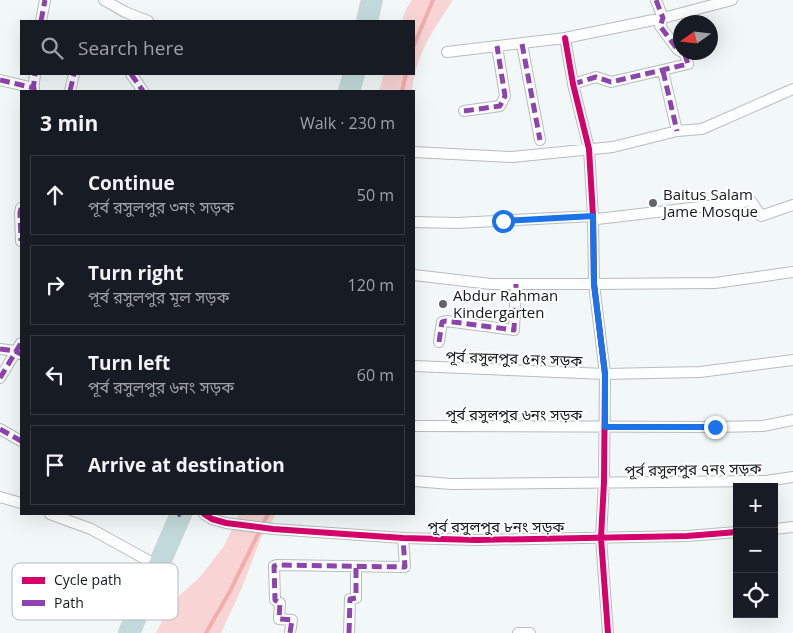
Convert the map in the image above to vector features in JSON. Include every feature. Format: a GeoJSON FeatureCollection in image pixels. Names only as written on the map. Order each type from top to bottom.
{"type":"FeatureCollection","features":[{"type":"Feature","properties":{"kind":"highway"},"geometry":{"type":"LineString","coordinates":[[367,20],[372,0]]}},
{"type":"Feature","properties":{"kind":"highway"},"geometry":{"type":"LineString","coordinates":[[159,563],[180,515]]}},
{"type":"Feature","properties":{"kind":"highway"},"geometry":{"type":"LineString","coordinates":[[128,633],[134,620]]}},
{"type":"Feature","properties":{"kind":"street"},"geometry":{"type":"LineString","coordinates":[[41,20],[45,0]]}},
{"type":"Feature","properties":{"kind":"street"},"geometry":{"type":"LineString","coordinates":[[104,0],[144,20]]}},
{"type":"Feature","properties":{"kind":"street"},"geometry":{"type":"LineString","coordinates":[[656,0],[663,18],[660,26],[673,43]]}},
{"type":"Feature","properties":{"kind":"street"},"geometry":{"type":"LineString","coordinates":[[447,52],[565,38],[663,18],[732,0]]}},
{"type":"Feature","properties":{"kind":"street"},"geometry":{"type":"LineString","coordinates":[[565,38],[573,84],[589,148],[594,284],[605,374],[604,482],[601,538],[608,633]]}},
{"type":"Feature","properties":{"kind":"street"},"geometry":{"type":"LineString","coordinates":[[522,44],[540,140]]}},
{"type":"Feature","properties":{"kind":"street"},"geometry":{"type":"LineString","coordinates":[[464,111],[500,106],[505,96],[497,46]]}},
{"type":"Feature","properties":{"kind":"street"},"geometry":{"type":"LineString","coordinates":[[573,84],[596,78],[611,82],[663,71],[688,64],[686,60]]}},
{"type":"Feature","properties":{"kind":"street"},"geometry":{"type":"LineString","coordinates":[[663,71],[678,131]]}},
{"type":"Feature","properties":{"kind":"street"},"geometry":{"type":"LineString","coordinates":[[0,80],[34,90],[35,75]]}},
{"type":"Feature","properties":{"kind":"street"},"geometry":{"type":"LineString","coordinates":[[70,90],[74,75]]}},
{"type":"Feature","properties":{"kind":"street"},"geometry":{"type":"LineString","coordinates":[[131,75],[142,90]]}},
{"type":"Feature","properties":{"kind":"street"},"geometry":{"type":"LineString","coordinates":[[415,152],[512,157],[613,147],[678,131],[702,129],[793,89]]}},
{"type":"Feature","properties":{"kind":"street"},"geometry":{"type":"LineString","coordinates":[[415,222],[457,223],[593,216],[597,219],[616,218],[751,201],[761,216],[793,205]]}},
{"type":"Feature","properties":{"kind":"street"},"geometry":{"type":"LineString","coordinates":[[415,275],[491,284],[594,284],[715,282],[793,272]]}},
{"type":"Feature","properties":{"kind":"street"},"geometry":{"type":"LineString","coordinates":[[439,342],[442,322],[446,321],[514,330],[516,284]]}},
{"type":"Feature","properties":{"kind":"street"},"geometry":{"type":"LineString","coordinates":[[0,349],[19,350]]}},
{"type":"Feature","properties":{"kind":"street"},"geometry":{"type":"LineString","coordinates":[[0,378],[19,350]]}},
{"type":"Feature","properties":{"kind":"street","name":"পূর্ব রসুলপুর ৫নং সড়ক"},"geometry":{"type":"LineString","coordinates":[[415,366],[605,374],[700,372],[793,360]]}},
{"type":"Feature","properties":{"kind":"street","name":"পূর্ব রসুলপুর ৬নং সড়ক"},"geometry":{"type":"LineString","coordinates":[[415,426],[762,426],[793,420]]}},
{"type":"Feature","properties":{"kind":"street"},"geometry":{"type":"LineString","coordinates":[[0,429],[20,440]]}},
{"type":"Feature","properties":{"kind":"street","name":"পূর্ব রসুলপুর ৭নং সড়ক"},"geometry":{"type":"LineString","coordinates":[[415,481],[450,484],[766,481],[793,478]]}},
{"type":"Feature","properties":{"kind":"street"},"geometry":{"type":"LineString","coordinates":[[0,497],[20,504]]}},
{"type":"Feature","properties":{"kind":"street"},"geometry":{"type":"LineString","coordinates":[[53,515],[91,529],[153,563]]}},
{"type":"Feature","properties":{"kind":"street","name":"পূর্ব রসুলপুর ৮নং সড়ক"},"geometry":{"type":"LineString","coordinates":[[206,515],[226,523],[273,529],[403,538],[477,540],[601,538],[687,536],[733,532]]}},
{"type":"Feature","properties":{"kind":"street"},"geometry":{"type":"LineString","coordinates":[[778,529],[793,527]]}},
{"type":"Feature","properties":{"kind":"street"},"geometry":{"type":"LineString","coordinates":[[290,633],[292,620],[279,619],[280,603],[276,600],[274,566],[405,567],[403,538]]}},
{"type":"Feature","properties":{"kind":"street"},"geometry":{"type":"LineString","coordinates":[[349,633],[350,599],[356,598],[356,566]]}},
{"type":"Feature","properties":{"kind":"street"},"geometry":{"type":"LineString","coordinates":[[518,633],[530,633]]}},
{"type":"Feature","properties":{"kind":"shaded area"},"geometry":{"type":"Polygon","coordinates":[[[412,0],[453,0],[432,33],[422,53],[415,74],[415,20],[402,20],[412,0]]]}},
{"type":"Feature","properties":{"kind":"shaded area"},"geometry":{"type":"Polygon","coordinates":[[[384,75],[415,75],[412,90],[379,90],[384,75]]]}},
{"type":"Feature","properties":{"kind":"shaded area"},"geometry":{"type":"Polygon","coordinates":[[[239,515],[275,515],[261,538],[241,590],[221,633],[156,633],[163,620],[178,620],[178,598],[199,578],[224,546],[239,515]]]}},
{"type":"Feature","properties":{"kind":"waterway"},"geometry":{"type":"LineString","coordinates":[[415,43],[433,0]]}},
{"type":"Feature","properties":{"kind":"waterway"},"geometry":{"type":"LineString","coordinates":[[402,90],[406,75]]}},
{"type":"Feature","properties":{"kind":"waterway"},"geometry":{"type":"LineString","coordinates":[[206,633],[229,593],[268,515]]}},
{"type":"Feature","properties":{"kind":"marked path"},"geometry":{"type":"LineString","coordinates":[[41,20],[45,0]]}},
{"type":"Feature","properties":{"kind":"marked path"},"geometry":{"type":"LineString","coordinates":[[656,0],[663,18],[660,26],[673,43]]}},
{"type":"Feature","properties":{"kind":"marked path"},"geometry":{"type":"LineString","coordinates":[[522,44],[540,140]]}},
{"type":"Feature","properties":{"kind":"marked path"},"geometry":{"type":"LineString","coordinates":[[464,111],[500,106],[505,96],[497,46]]}},
{"type":"Feature","properties":{"kind":"marked path"},"geometry":{"type":"LineString","coordinates":[[573,84],[596,77],[611,82],[688,64],[687,60]]}},
{"type":"Feature","properties":{"kind":"marked path"},"geometry":{"type":"LineString","coordinates":[[663,71],[677,131]]}},
{"type":"Feature","properties":{"kind":"marked path"},"geometry":{"type":"LineString","coordinates":[[33,90],[35,75]]}},
{"type":"Feature","properties":{"kind":"marked path"},"geometry":{"type":"LineString","coordinates":[[70,90],[74,75]]}},
{"type":"Feature","properties":{"kind":"marked path"},"geometry":{"type":"LineString","coordinates":[[132,75],[142,90]]}},
{"type":"Feature","properties":{"kind":"marked path"},"geometry":{"type":"LineString","coordinates":[[0,80],[34,88],[34,90]]}},
{"type":"Feature","properties":{"kind":"marked path"},"geometry":{"type":"LineString","coordinates":[[439,342],[442,322],[446,321],[514,330],[516,284]]}},
{"type":"Feature","properties":{"kind":"marked path"},"geometry":{"type":"LineString","coordinates":[[0,378],[20,345]]}},
{"type":"Feature","properties":{"kind":"marked path"},"geometry":{"type":"LineString","coordinates":[[0,349],[20,354]]}},
{"type":"Feature","properties":{"kind":"marked path"},"geometry":{"type":"LineString","coordinates":[[0,429],[20,440]]}},
{"type":"Feature","properties":{"kind":"marked path"},"geometry":{"type":"LineString","coordinates":[[290,633],[292,620],[279,619],[280,603],[275,600],[274,566],[405,567],[403,538]]}},
{"type":"Feature","properties":{"kind":"marked path"},"geometry":{"type":"LineString","coordinates":[[349,633],[350,599],[356,598],[356,567]]}},
{"type":"Feature","properties":{"kind":"cycle path"},"geometry":{"type":"LineString","coordinates":[[565,38],[573,84],[589,149],[593,216],[594,284],[605,374],[604,482],[601,538],[608,633]]}},
{"type":"Feature","properties":{"kind":"cycle path"},"geometry":{"type":"LineString","coordinates":[[206,515],[226,523],[273,529],[403,538],[477,540],[687,536],[733,532]]}},
{"type":"Feature","properties":{"kind":"place","name":"Baitus Salam Jame Mosque"},"geometry":{"type":"Point","coordinates":[653,203]}},
{"type":"Feature","properties":{"kind":"place","name":"Abdur Rahman Kindergarten"},"geometry":{"type":"Point","coordinates":[443,304]}},
{"type":"Feature","properties":{"kind":"route"},"geometry":{"type":"LineString","coordinates":[[503,221],[593,216],[594,284],[605,374],[605,427],[715,427]]}}]}
